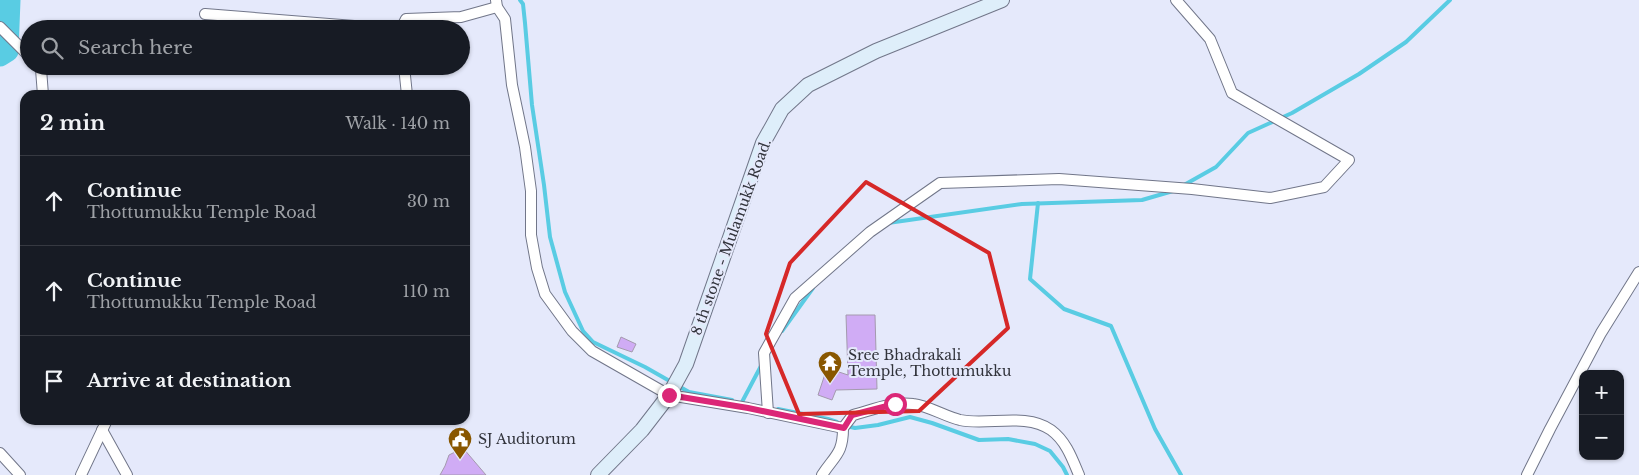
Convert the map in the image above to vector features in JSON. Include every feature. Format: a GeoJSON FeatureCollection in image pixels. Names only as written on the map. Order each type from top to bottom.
{"type":"FeatureCollection","features":[{"type":"Feature","properties":{"kind":"main road","name":"8 th stone - Mulamukk Road."},"geometry":{"type":"LineString","coordinates":[[598,475],[642,430],[670,393],[686,364],[763,143],[782,109],[808,85],[876,51],[1002,0]]}},
{"type":"Feature","properties":{"kind":"street"},"geometry":{"type":"LineString","coordinates":[[768,412],[764,353],[795,298],[870,232],[940,183],[1059,179],[1192,189],[1270,198],[1324,187],[1349,160],[1232,93],[1210,39],[1176,0]]}},
{"type":"Feature","properties":{"kind":"street"},"geometry":{"type":"LineString","coordinates":[[405,20],[406,18],[461,16],[497,3],[505,19],[512,85],[525,147],[531,191],[531,235],[537,268],[545,294],[572,331],[592,351],[670,393],[844,428]]}},
{"type":"Feature","properties":{"kind":"street"},"geometry":{"type":"LineString","coordinates":[[205,14],[280,20]]}},
{"type":"Feature","properties":{"kind":"street"},"geometry":{"type":"LineString","coordinates":[[0,26],[20,46]]}},
{"type":"Feature","properties":{"kind":"street"},"geometry":{"type":"LineString","coordinates":[[42,75],[43,90]]}},
{"type":"Feature","properties":{"kind":"street"},"geometry":{"type":"LineString","coordinates":[[405,75],[406,90]]}},
{"type":"Feature","properties":{"kind":"street"},"geometry":{"type":"LineString","coordinates":[[1527,475],[1601,333],[1639,272]]}},
{"type":"Feature","properties":{"kind":"street"},"geometry":{"type":"LineString","coordinates":[[822,475],[841,449],[844,428],[852,415],[895,404],[914,404],[961,420],[1010,420],[1036,423],[1050,429],[1065,443],[1080,475]]}},
{"type":"Feature","properties":{"kind":"street"},"geometry":{"type":"LineString","coordinates":[[81,475],[105,425]]}},
{"type":"Feature","properties":{"kind":"street"},"geometry":{"type":"LineString","coordinates":[[105,425],[127,475]]}},
{"type":"Feature","properties":{"kind":"street"},"geometry":{"type":"LineString","coordinates":[[0,453],[20,475]]}},
{"type":"Feature","properties":{"kind":"highlighted area"},"geometry":{"type":"Polygon","coordinates":[[[866,182],[989,253],[1008,328],[919,411],[799,414],[766,334],[790,263],[866,182]]]}},
{"type":"Feature","properties":{"kind":"building"},"geometry":{"type":"Polygon","coordinates":[[[846,315],[875,315],[877,389],[836,390],[832,400],[818,395],[827,368],[848,375],[846,315]]]}},
{"type":"Feature","properties":{"kind":"building"},"geometry":{"type":"Polygon","coordinates":[[[621,337],[636,344],[632,352],[617,347],[621,337]]]}},
{"type":"Feature","properties":{"kind":"building","name":"SJ Auditorum"},"geometry":{"type":"Polygon","coordinates":[[[463,448],[486,475],[440,475],[449,455],[463,448]]]}},
{"type":"Feature","properties":{"kind":"waterway"},"geometry":{"type":"LineString","coordinates":[[0,56],[8,51],[10,0]]}},
{"type":"Feature","properties":{"kind":"waterway"},"geometry":{"type":"LineString","coordinates":[[520,0],[523,4],[532,105],[550,237],[565,292],[583,331],[593,342],[645,367],[689,392],[732,400]]}},
{"type":"Feature","properties":{"kind":"waterway"},"geometry":{"type":"LineString","coordinates":[[1184,185],[1216,167],[1248,133],[1292,113],[1359,74],[1406,42],[1450,0]]}},
{"type":"Feature","properties":{"kind":"waterway"},"geometry":{"type":"LineString","coordinates":[[888,223],[1022,204],[1142,200],[1173,191]]}},
{"type":"Feature","properties":{"kind":"waterway"},"geometry":{"type":"LineString","coordinates":[[1038,203],[1030,279],[1064,309],[1111,326],[1155,429],[1181,475]]}},
{"type":"Feature","properties":{"kind":"waterway"},"geometry":{"type":"LineString","coordinates":[[782,331],[813,288]]}},
{"type":"Feature","properties":{"kind":"waterway"},"geometry":{"type":"LineString","coordinates":[[742,402],[762,364]]}},
{"type":"Feature","properties":{"kind":"waterway"},"geometry":{"type":"LineString","coordinates":[[778,409],[837,422]]}},
{"type":"Feature","properties":{"kind":"waterway"},"geometry":{"type":"LineString","coordinates":[[846,426],[855,428],[878,425],[910,417],[979,440],[1008,439],[1035,444],[1050,451],[1067,475]]}},
{"type":"Feature","properties":{"kind":"place","name":"Sree Bhadrakali Temple, Thottumukku"},"geometry":{"type":"Point","coordinates":[830,384]}},
{"type":"Feature","properties":{"kind":"place","name":"SJ Auditorum"},"geometry":{"type":"Point","coordinates":[460,460]}},
{"type":"Feature","properties":{"kind":"route"},"geometry":{"type":"LineString","coordinates":[[669,395],[748,408],[844,428],[852,415],[895,404]]}}]}
